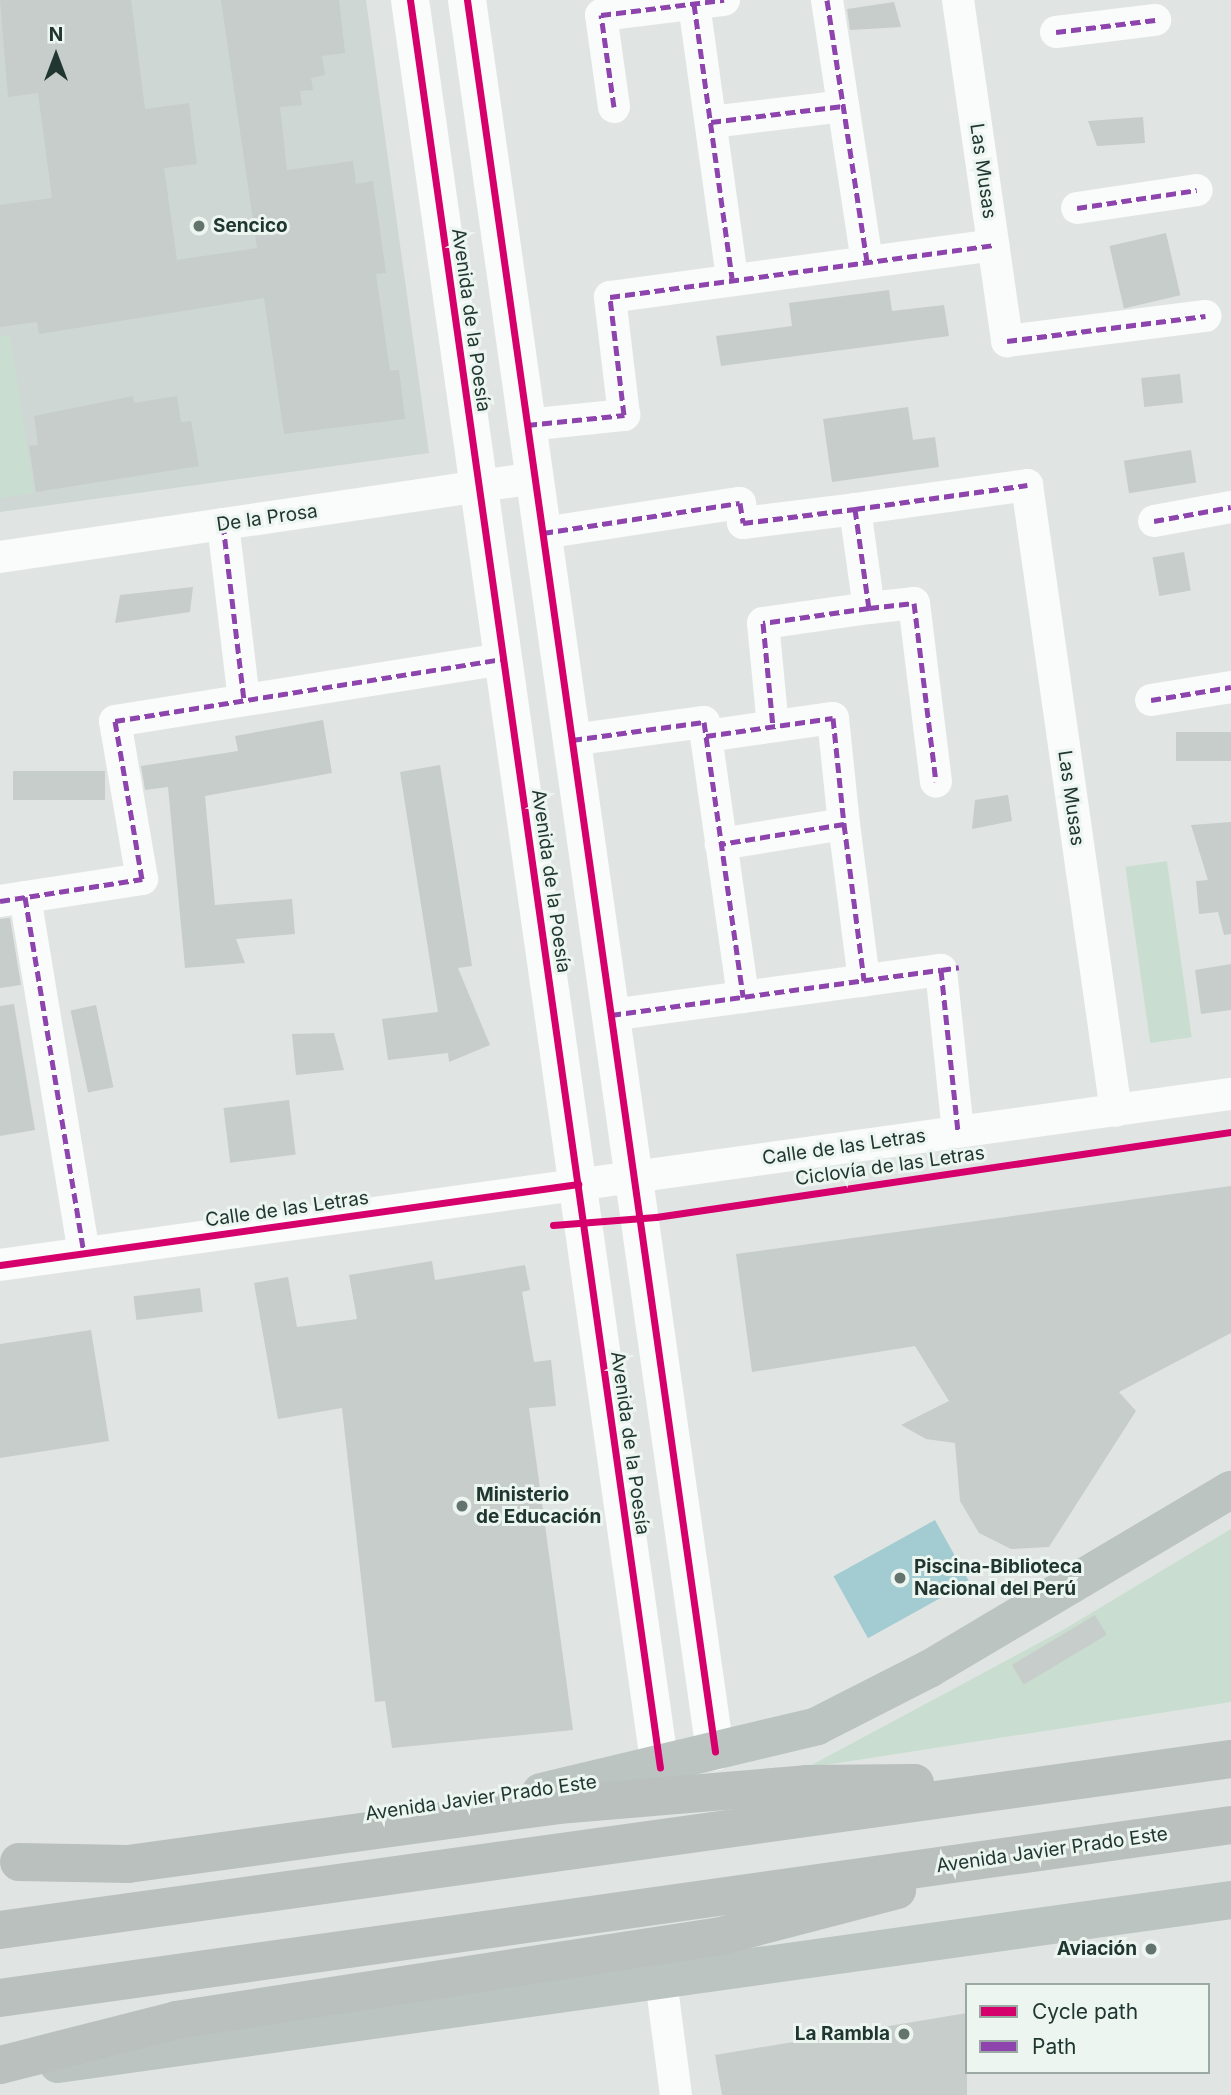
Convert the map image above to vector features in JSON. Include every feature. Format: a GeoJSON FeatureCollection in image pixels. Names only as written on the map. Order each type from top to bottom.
{"type":"FeatureCollection","features":[{"type":"Feature","properties":{"kind":"highway"},"geometry":{"type":"LineString","coordinates":[[0,1930],[1231,1759]]}},
{"type":"Feature","properties":{"kind":"highway"},"geometry":{"type":"LineString","coordinates":[[10,1863],[128,1864],[558,1805],[806,1784],[1025,1788]]}},
{"type":"Feature","properties":{"kind":"highway","name":"Avenida Javier Prado Este"},"geometry":{"type":"LineString","coordinates":[[0,1998],[1231,1825]]}},
{"type":"Feature","properties":{"kind":"highway"},"geometry":{"type":"LineString","coordinates":[[0,2065],[176,2020],[721,1936],[849,1906],[977,1861]]}},
{"type":"Feature","properties":{"kind":"main road","name":"Avenida Javier Prado Este"},"geometry":{"type":"LineString","coordinates":[[10,1863],[573,1787],[660,1767],[839,1716],[970,1645],[1231,1490]]}},
{"type":"Feature","properties":{"kind":"main road"},"geometry":{"type":"LineString","coordinates":[[0,2072],[1231,1900]]}},
{"type":"Feature","properties":{"kind":"street","name":"Avenida de la Poesía"},"geometry":{"type":"LineString","coordinates":[[410,0],[660,1767]]}},
{"type":"Feature","properties":{"kind":"street","name":"Avenida de la Poesía"},"geometry":{"type":"LineString","coordinates":[[467,0],[715,1752]]}},
{"type":"Feature","properties":{"kind":"street"},"geometry":{"type":"LineString","coordinates":[[827,0],[867,262]]}},
{"type":"Feature","properties":{"kind":"street","name":"Las Musas"},"geometry":{"type":"LineString","coordinates":[[958,0],[1007,341],[1205,316]]}},
{"type":"Feature","properties":{"kind":"street"},"geometry":{"type":"LineString","coordinates":[[614,107],[601,16],[709,2],[711,122],[732,278]]}},
{"type":"Feature","properties":{"kind":"street"},"geometry":{"type":"LineString","coordinates":[[1056,33],[1155,20]]}},
{"type":"Feature","properties":{"kind":"street"},"geometry":{"type":"LineString","coordinates":[[711,122],[843,106]]}},
{"type":"Feature","properties":{"kind":"street"},"geometry":{"type":"LineString","coordinates":[[1077,208],[1197,190]]}},
{"type":"Feature","properties":{"kind":"street"},"geometry":{"type":"LineString","coordinates":[[527,425],[624,415],[610,297],[732,278],[993,245]]}},
{"type":"Feature","properties":{"kind":"street","name":"De la Prosa"},"geometry":{"type":"LineString","coordinates":[[0,557],[535,478]]}},
{"type":"Feature","properties":{"kind":"street","name":"Las Musas"},"geometry":{"type":"LineString","coordinates":[[855,509],[1027,485],[1116,1111]]}},
{"type":"Feature","properties":{"kind":"street"},"geometry":{"type":"LineString","coordinates":[[543,533],[740,503],[743,523],[855,509],[869,608]]}},
{"type":"Feature","properties":{"kind":"street"},"geometry":{"type":"LineString","coordinates":[[1154,522],[1231,506]]}},
{"type":"Feature","properties":{"kind":"street"},"geometry":{"type":"LineString","coordinates":[[223,524],[244,699]]}},
{"type":"Feature","properties":{"kind":"street"},"geometry":{"type":"LineString","coordinates":[[773,726],[763,623],[914,603],[936,782]]}},
{"type":"Feature","properties":{"kind":"street"},"geometry":{"type":"LineString","coordinates":[[84,1253],[13,899],[142,879],[115,721],[503,659]]}},
{"type":"Feature","properties":{"kind":"street"},"geometry":{"type":"LineString","coordinates":[[1151,700],[1231,687]]}},
{"type":"Feature","properties":{"kind":"street"},"geometry":{"type":"LineString","coordinates":[[706,736],[833,718],[864,981]]}},
{"type":"Feature","properties":{"kind":"street"},"geometry":{"type":"LineString","coordinates":[[572,740],[704,722],[743,997]]}},
{"type":"Feature","properties":{"kind":"street"},"geometry":{"type":"LineString","coordinates":[[721,844],[844,824]]}},
{"type":"Feature","properties":{"kind":"street"},"geometry":{"type":"LineString","coordinates":[[611,1015],[950,969],[958,1131]]}},
{"type":"Feature","properties":{"kind":"street","name":"Calle de las Letras"},"geometry":{"type":"LineString","coordinates":[[0,1265],[1231,1094]]}},
{"type":"Feature","properties":{"kind":"street"},"geometry":{"type":"LineString","coordinates":[[612,1428],[668,1423]]}},
{"type":"Feature","properties":{"kind":"street"},"geometry":{"type":"LineString","coordinates":[[661,1980],[676,2095]]}},
{"type":"Feature","properties":{"kind":"shaded area","name":"Sencico"},"geometry":{"type":"Polygon","coordinates":[[[0,0],[366,0],[429,453],[0,512],[0,0]]]}},
{"type":"Feature","properties":{"kind":"green space"},"geometry":{"type":"Polygon","coordinates":[[[10,335],[34,493],[0,498],[0,336],[10,335]]]}},
{"type":"Feature","properties":{"kind":"green space"},"geometry":{"type":"Polygon","coordinates":[[[1167,861],[1192,1037],[1150,1043],[1125,867],[1167,861]]]}},
{"type":"Feature","properties":{"kind":"green space"},"geometry":{"type":"Polygon","coordinates":[[[1231,1529],[1231,1702],[806,1768],[1063,1630],[1231,1529]]]}},
{"type":"Feature","properties":{"kind":"water","name":"Piscina-Biblioteca Nacional del Perú"},"geometry":{"type":"Polygon","coordinates":[[[935,1520],[969,1582],[868,1638],[834,1576],[935,1520]]]}},
{"type":"Feature","properties":{"kind":"building"},"geometry":{"type":"Polygon","coordinates":[[[0,0],[131,0],[145,109],[189,103],[197,164],[164,168],[177,260],[257,248],[221,0],[339,0],[345,53],[322,56],[325,75],[311,78],[313,90],[300,91],[302,105],[280,107],[287,170],[353,161],[356,184],[373,181],[386,273],[376,274],[390,371],[399,370],[405,419],[284,434],[264,298],[39,334],[37,322],[0,327],[0,205],[52,198],[38,93],[8,97],[0,0]]]}},
{"type":"Feature","properties":{"kind":"building"},"geometry":{"type":"Polygon","coordinates":[[[894,2],[901,27],[850,30],[847,9],[894,2]]]}},
{"type":"Feature","properties":{"kind":"building"},"geometry":{"type":"Polygon","coordinates":[[[1143,117],[1145,143],[1097,146],[1088,121],[1143,117]]]}},
{"type":"Feature","properties":{"kind":"building"},"geometry":{"type":"Polygon","coordinates":[[[1166,233],[1180,295],[1124,308],[1109,246],[1166,233]]]}},
{"type":"Feature","properties":{"kind":"building"},"geometry":{"type":"Polygon","coordinates":[[[889,290],[892,311],[944,305],[949,336],[721,366],[716,336],[792,326],[789,303],[889,290]]]}},
{"type":"Feature","properties":{"kind":"building"},"geometry":{"type":"Polygon","coordinates":[[[1180,374],[1183,403],[1144,407],[1141,378],[1180,374]]]}},
{"type":"Feature","properties":{"kind":"building"},"geometry":{"type":"Polygon","coordinates":[[[133,396],[134,403],[177,396],[181,422],[191,421],[199,466],[36,492],[29,446],[38,445],[34,416],[133,396]]]}},
{"type":"Feature","properties":{"kind":"building"},"geometry":{"type":"Polygon","coordinates":[[[908,407],[913,440],[935,437],[939,467],[832,482],[823,419],[908,407]]]}},
{"type":"Feature","properties":{"kind":"building"},"geometry":{"type":"Polygon","coordinates":[[[1191,450],[1196,483],[1129,493],[1124,461],[1191,450]]]}},
{"type":"Feature","properties":{"kind":"building"},"geometry":{"type":"Polygon","coordinates":[[[1184,552],[1191,590],[1159,596],[1152,558],[1184,552]]]}},
{"type":"Feature","properties":{"kind":"building"},"geometry":{"type":"Polygon","coordinates":[[[193,587],[190,612],[115,623],[120,595],[193,587]]]}},
{"type":"Feature","properties":{"kind":"building"},"geometry":{"type":"Polygon","coordinates":[[[323,720],[332,773],[205,796],[215,905],[292,899],[295,934],[236,939],[245,963],[185,968],[168,787],[145,790],[141,766],[238,751],[235,736],[323,720]]]}},
{"type":"Feature","properties":{"kind":"building"},"geometry":{"type":"Polygon","coordinates":[[[1176,732],[1231,732],[1231,761],[1176,761],[1176,732]]]}},
{"type":"Feature","properties":{"kind":"building"},"geometry":{"type":"Polygon","coordinates":[[[440,765],[472,966],[458,968],[490,1045],[449,1062],[448,1053],[388,1060],[382,1019],[438,1012],[400,772],[440,765]]]}},
{"type":"Feature","properties":{"kind":"building"},"geometry":{"type":"Polygon","coordinates":[[[13,771],[105,771],[105,800],[13,800],[13,771]]]}},
{"type":"Feature","properties":{"kind":"building"},"geometry":{"type":"Polygon","coordinates":[[[1008,795],[1012,821],[972,829],[975,800],[1008,795]]]}},
{"type":"Feature","properties":{"kind":"building"},"geometry":{"type":"Polygon","coordinates":[[[1231,822],[1231,934],[1224,935],[1218,912],[1199,914],[1196,881],[1208,880],[1191,825],[1231,822]]]}},
{"type":"Feature","properties":{"kind":"building"},"geometry":{"type":"Polygon","coordinates":[[[10,918],[21,985],[0,988],[0,919],[10,918]]]}},
{"type":"Feature","properties":{"kind":"building"},"geometry":{"type":"Polygon","coordinates":[[[1231,964],[1231,1010],[1201,1014],[1195,970],[1231,964]]]}},
{"type":"Feature","properties":{"kind":"building"},"geometry":{"type":"Polygon","coordinates":[[[14,1004],[35,1130],[0,1136],[0,1006],[14,1004]]]}},
{"type":"Feature","properties":{"kind":"building"},"geometry":{"type":"Polygon","coordinates":[[[96,1005],[113,1087],[88,1093],[71,1010],[96,1005]]]}},
{"type":"Feature","properties":{"kind":"building"},"geometry":{"type":"Polygon","coordinates":[[[334,1033],[344,1070],[296,1075],[292,1034],[334,1033]]]}},
{"type":"Feature","properties":{"kind":"building"},"geometry":{"type":"Polygon","coordinates":[[[289,1100],[296,1155],[230,1163],[223,1108],[289,1100]]]}},
{"type":"Feature","properties":{"kind":"building"},"geometry":{"type":"Polygon","coordinates":[[[1231,1186],[1231,1333],[1119,1392],[1136,1411],[1049,1547],[1011,1549],[979,1533],[960,1501],[955,1443],[926,1439],[901,1425],[949,1401],[915,1346],[752,1372],[736,1254],[1231,1186]]]}},
{"type":"Feature","properties":{"kind":"building"},"geometry":{"type":"Polygon","coordinates":[[[432,1261],[435,1280],[525,1265],[530,1290],[522,1292],[534,1362],[551,1360],[556,1406],[529,1408],[573,1730],[392,1748],[385,1701],[375,1702],[342,1408],[278,1419],[254,1283],[288,1277],[297,1327],[357,1319],[349,1275],[432,1261]]]}},
{"type":"Feature","properties":{"kind":"building"},"geometry":{"type":"Polygon","coordinates":[[[200,1288],[203,1312],[136,1320],[133,1296],[200,1288]]]}},
{"type":"Feature","properties":{"kind":"building"},"geometry":{"type":"Polygon","coordinates":[[[91,1330],[109,1441],[0,1458],[0,1344],[91,1330]]]}},
{"type":"Feature","properties":{"kind":"building"},"geometry":{"type":"Polygon","coordinates":[[[1095,1615],[1107,1635],[1024,1685],[1012,1665],[1095,1615]]]}},
{"type":"Feature","properties":{"kind":"building","name":"La Rambla"},"geometry":{"type":"Polygon","coordinates":[[[965,2013],[967,2095],[722,2095],[715,2055],[965,2013]]]}},
{"type":"Feature","properties":{"kind":"marked path"},"geometry":{"type":"LineString","coordinates":[[614,107],[601,15],[724,0]]}},
{"type":"Feature","properties":{"kind":"marked path"},"geometry":{"type":"LineString","coordinates":[[827,0],[867,262]]}},
{"type":"Feature","properties":{"kind":"marked path"},"geometry":{"type":"LineString","coordinates":[[694,4],[732,278]]}},
{"type":"Feature","properties":{"kind":"marked path"},"geometry":{"type":"LineString","coordinates":[[1056,32],[1155,20]]}},
{"type":"Feature","properties":{"kind":"marked path"},"geometry":{"type":"LineString","coordinates":[[711,122],[843,106]]}},
{"type":"Feature","properties":{"kind":"marked path"},"geometry":{"type":"LineString","coordinates":[[1077,208],[1197,190]]}},
{"type":"Feature","properties":{"kind":"marked path"},"geometry":{"type":"LineString","coordinates":[[527,425],[624,415],[610,297],[993,245]]}},
{"type":"Feature","properties":{"kind":"marked path"},"geometry":{"type":"LineString","coordinates":[[1007,341],[1205,316]]}},
{"type":"Feature","properties":{"kind":"marked path"},"geometry":{"type":"LineString","coordinates":[[855,509],[1027,485]]}},
{"type":"Feature","properties":{"kind":"marked path"},"geometry":{"type":"LineString","coordinates":[[543,533],[740,503],[743,523],[855,509],[869,608],[763,623],[773,726]]}},
{"type":"Feature","properties":{"kind":"marked path"},"geometry":{"type":"LineString","coordinates":[[1154,521],[1231,507]]}},
{"type":"Feature","properties":{"kind":"marked path"},"geometry":{"type":"LineString","coordinates":[[223,524],[244,699]]}},
{"type":"Feature","properties":{"kind":"marked path"},"geometry":{"type":"LineString","coordinates":[[869,608],[914,603],[936,782]]}},
{"type":"Feature","properties":{"kind":"marked path"},"geometry":{"type":"LineString","coordinates":[[0,901],[142,879],[115,721],[503,659]]}},
{"type":"Feature","properties":{"kind":"marked path"},"geometry":{"type":"LineString","coordinates":[[1151,700],[1231,687]]}},
{"type":"Feature","properties":{"kind":"marked path"},"geometry":{"type":"LineString","coordinates":[[706,736],[833,718],[844,824],[721,844]]}},
{"type":"Feature","properties":{"kind":"marked path"},"geometry":{"type":"LineString","coordinates":[[572,740],[704,722],[743,997]]}},
{"type":"Feature","properties":{"kind":"marked path"},"geometry":{"type":"LineString","coordinates":[[844,824],[864,981]]}},
{"type":"Feature","properties":{"kind":"marked path"},"geometry":{"type":"LineString","coordinates":[[25,897],[84,1253]]}},
{"type":"Feature","properties":{"kind":"marked path"},"geometry":{"type":"LineString","coordinates":[[941,970],[959,967]]}},
{"type":"Feature","properties":{"kind":"marked path"},"geometry":{"type":"LineString","coordinates":[[611,1015],[941,970],[958,1131]]}},
{"type":"Feature","properties":{"kind":"cycle path"},"geometry":{"type":"LineString","coordinates":[[410,0],[660,1767]]}},
{"type":"Feature","properties":{"kind":"cycle path"},"geometry":{"type":"LineString","coordinates":[[467,0],[715,1752]]}},
{"type":"Feature","properties":{"kind":"cycle path","name":"Ciclovía de las Letras"},"geometry":{"type":"LineString","coordinates":[[553,1225],[656,1217],[1231,1132]]}},
{"type":"Feature","properties":{"kind":"cycle path"},"geometry":{"type":"LineString","coordinates":[[0,1265],[578,1184]]}},
{"type":"Feature","properties":{"kind":"place","name":"Sencico"},"geometry":{"type":"Point","coordinates":[199,226]}},
{"type":"Feature","properties":{"kind":"place","name":"Ministerio de Educación"},"geometry":{"type":"Point","coordinates":[462,1506]}},
{"type":"Feature","properties":{"kind":"place","name":"Piscina-Biblioteca Nacional del Perú"},"geometry":{"type":"Point","coordinates":[900,1578]}},
{"type":"Feature","properties":{"kind":"place","name":"Aviación"},"geometry":{"type":"Point","coordinates":[1151,1949]}},
{"type":"Feature","properties":{"kind":"place","name":"La Rambla"},"geometry":{"type":"Point","coordinates":[904,2034]}}]}
